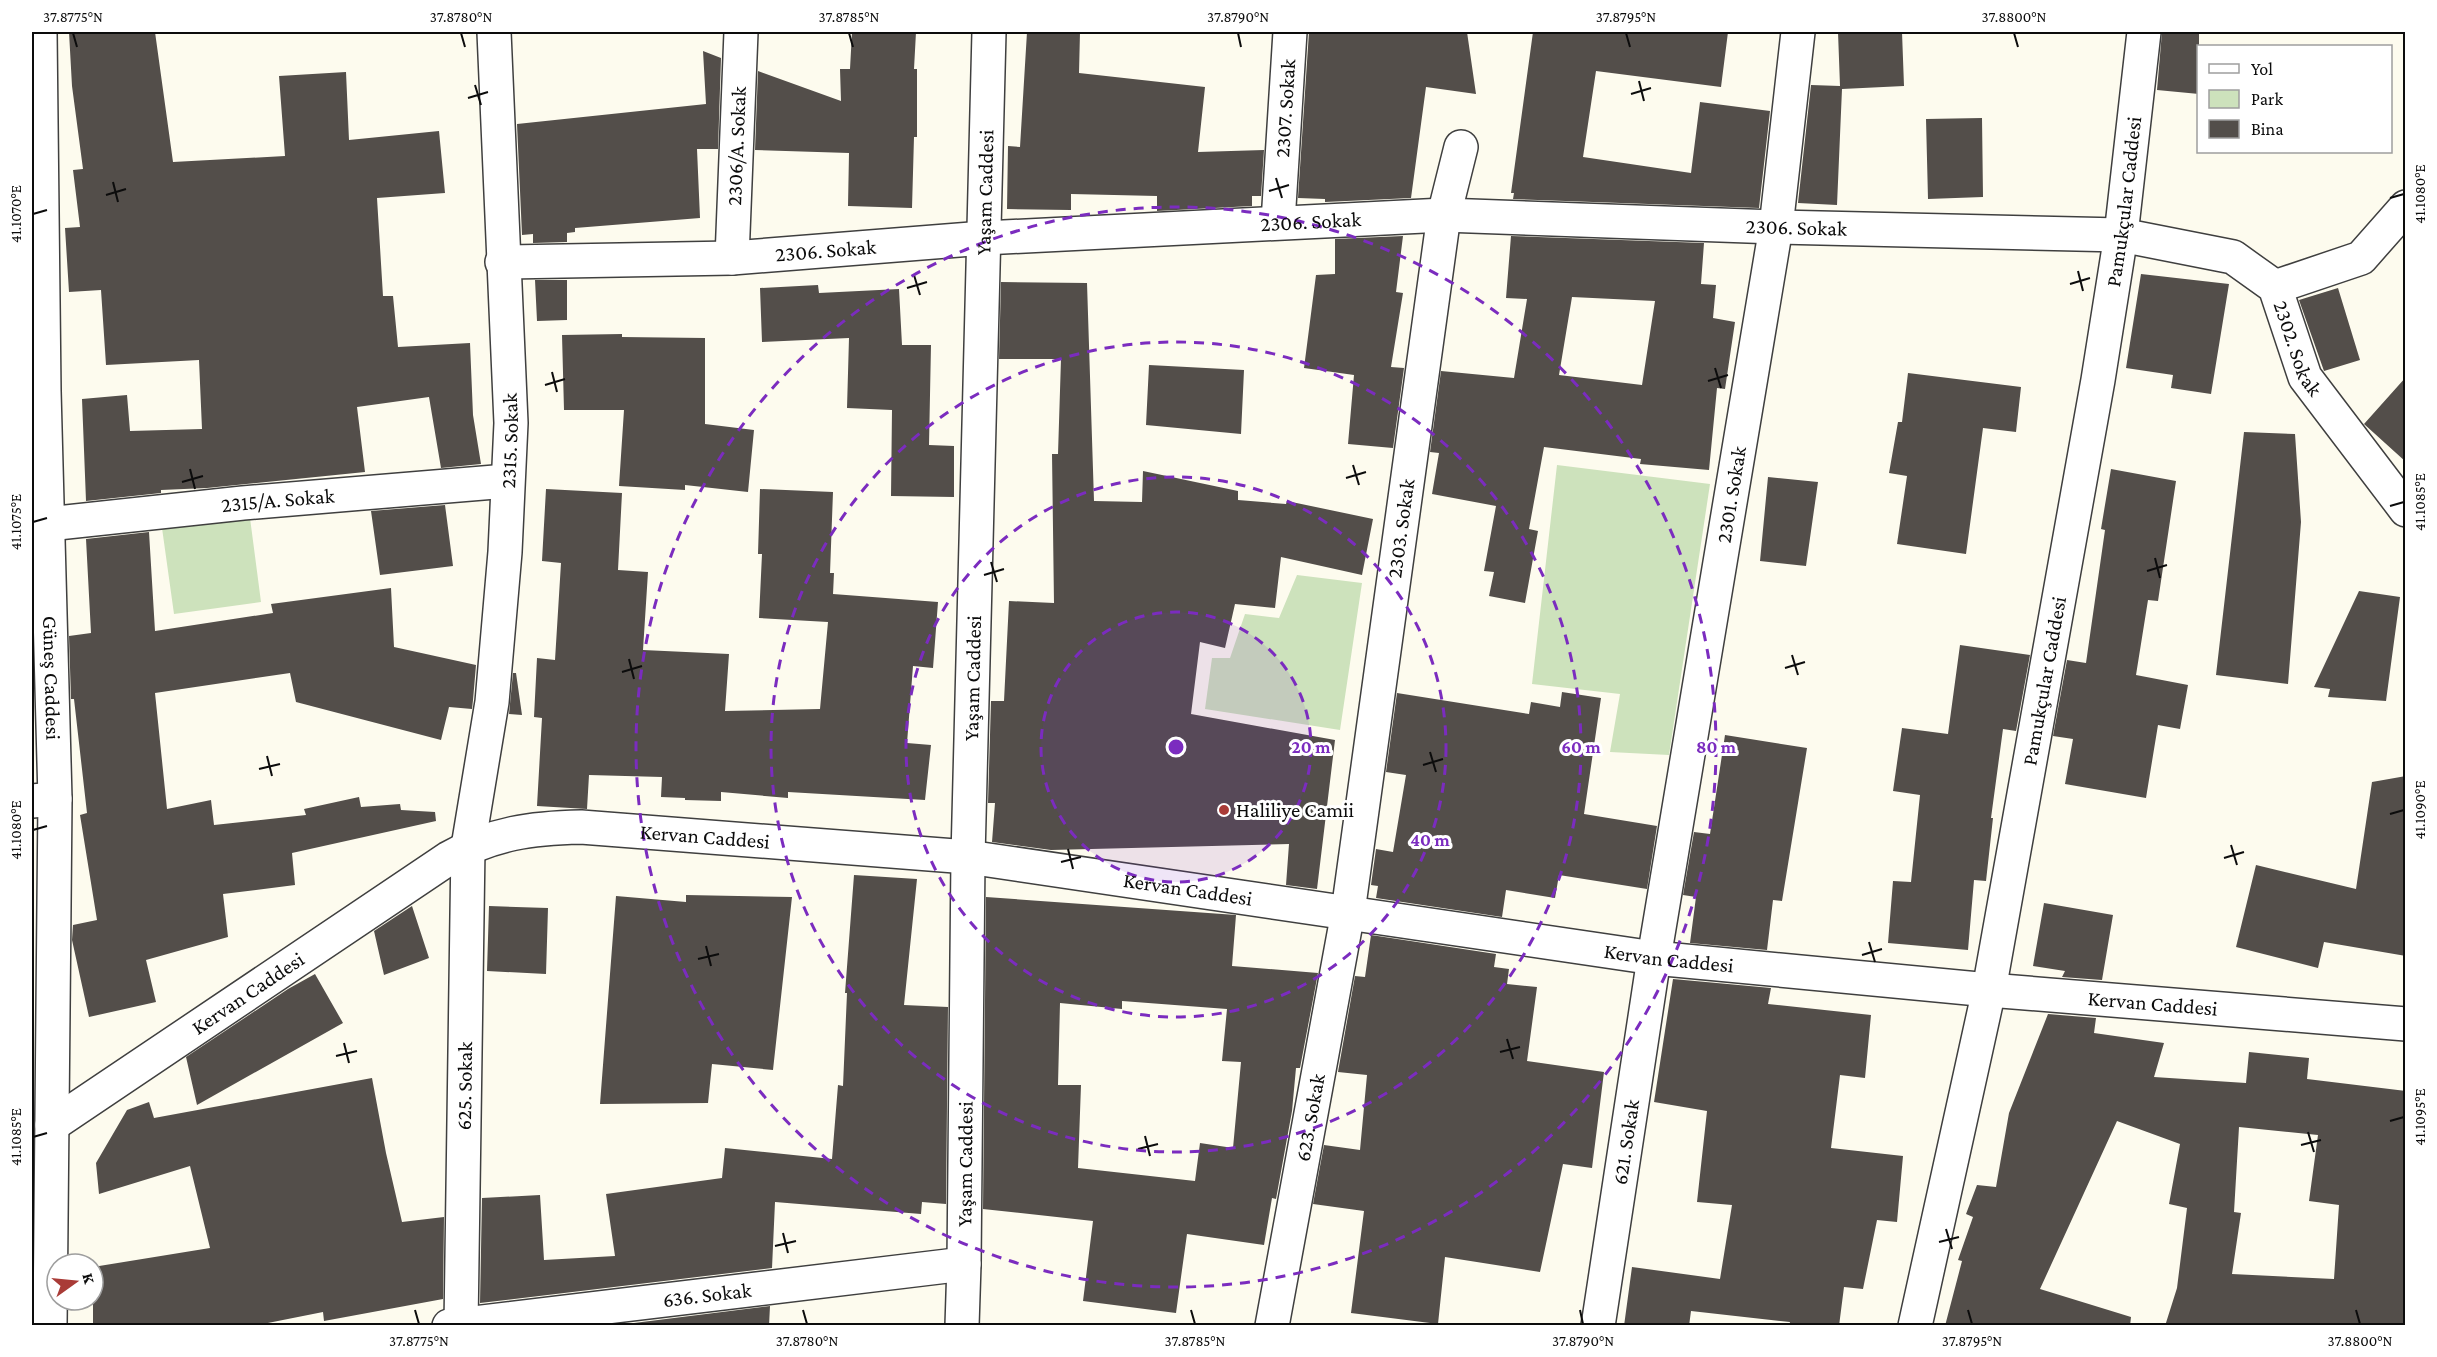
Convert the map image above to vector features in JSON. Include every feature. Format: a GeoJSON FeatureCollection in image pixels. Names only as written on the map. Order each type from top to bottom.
{"type":"FeatureCollection","features":[{"type":"Feature","properties":{"kind":"street","name":"Güneş Caddesi"},"geometry":{"type":"LineString","coordinates":[[39,32],[37,273],[48,524],[43,800],[52,1125],[50,1326]]}},
{"type":"Feature","properties":{"kind":"street","name":"2315. Sokak"},"geometry":{"type":"LineString","coordinates":[[468,847],[492,702],[505,552],[511,423],[502,262],[494,32]]}},
{"type":"Feature","properties":{"kind":"street","name":"2306/A. Sokak"},"geometry":{"type":"LineString","coordinates":[[732,258],[741,32]]}},
{"type":"Feature","properties":{"kind":"street","name":"Yaşam Caddesi"},"geometry":{"type":"LineString","coordinates":[[962,1326],[968,857],[989,32]]}},
{"type":"Feature","properties":{"kind":"street","name":"2307. Sokak"},"geometry":{"type":"LineString","coordinates":[[1278,222],[1290,32]]}},
{"type":"Feature","properties":{"kind":"street","name":"2301. Sokak"},"geometry":{"type":"LineString","coordinates":[[1654,958],[1776,227],[1798,32]]}},
{"type":"Feature","properties":{"kind":"street","name":"Pamukçular Caddesi"},"geometry":{"type":"LineString","coordinates":[[1915,1326],[1989,990],[2098,380],[2121,235],[2144,32]]}},
{"type":"Feature","properties":{"kind":"street","name":"2303. Sokak"},"geometry":{"type":"LineString","coordinates":[[1348,912],[1444,215],[1461,147]]}},
{"type":"Feature","properties":{"kind":"street"},"geometry":{"type":"LineString","coordinates":[[2275,287],[2361,258],[2406,207]]}},
{"type":"Feature","properties":{"kind":"street","name":"2306. Sokak"},"geometry":{"type":"LineString","coordinates":[[502,262],[732,258],[984,238],[1444,215],[1776,227],[2121,235]]}},
{"type":"Feature","properties":{"kind":"street","name":"2302. Sokak"},"geometry":{"type":"LineString","coordinates":[[2121,235],[2233,257],[2275,287],[2305,377],[2406,510]]}},
{"type":"Feature","properties":{"kind":"street","name":"2315/A. Sokak"},"geometry":{"type":"LineString","coordinates":[[48,524],[243,503],[507,481]]}},
{"type":"Feature","properties":{"kind":"street","name":"Kervan Caddesi"},"geometry":{"type":"LineString","coordinates":[[52,1125],[449,858],[468,847],[533,829],[581,827],[968,857],[1654,958],[1989,990],[2406,1024]]}},
{"type":"Feature","properties":{"kind":"street","name":"625. Sokak"},"geometry":{"type":"LineString","coordinates":[[457,1325],[468,847]]}},
{"type":"Feature","properties":{"kind":"street","name":"623. Sokak"},"geometry":{"type":"LineString","coordinates":[[1272,1326],[1348,912]]}},
{"type":"Feature","properties":{"kind":"street","name":"621. Sokak"},"geometry":{"type":"LineString","coordinates":[[1598,1326],[1654,958]]}},
{"type":"Feature","properties":{"kind":"street","name":"636. Sokak"},"geometry":{"type":"LineString","coordinates":[[457,1325],[964,1264]]}},
{"type":"Feature","properties":{"kind":"green space"},"geometry":{"type":"Polygon","coordinates":[[[1557,465],[1710,484],[1669,755],[1610,752],[1620,694],[1532,684],[1557,465]]]}},
{"type":"Feature","properties":{"kind":"green space"},"geometry":{"type":"Polygon","coordinates":[[[250,518],[261,602],[174,614],[162,528],[250,518]]]}},
{"type":"Feature","properties":{"kind":"green space"},"geometry":{"type":"Polygon","coordinates":[[[1297,575],[1362,583],[1340,730],[1205,709],[1212,658],[1230,658],[1245,614],[1279,618],[1297,575]]]}},
{"type":"Feature","properties":{"kind":"building"},"geometry":{"type":"Polygon","coordinates":[[[69,32],[155,32],[173,162],[285,156],[279,76],[346,72],[349,140],[439,131],[445,193],[377,198],[383,296],[393,296],[398,347],[470,343],[473,415],[481,464],[441,468],[429,397],[357,407],[365,472],[207,488],[161,490],[161,493],[86,501],[82,399],[127,395],[130,431],[202,429],[199,360],[106,365],[101,290],[69,292],[65,228],[80,227],[73,170],[83,169],[72,86],[69,32]]]}},
{"type":"Feature","properties":{"kind":"building"},"geometry":{"type":"Polygon","coordinates":[[[852,32],[916,32],[914,69],[917,69],[917,137],[914,137],[912,208],[848,206],[849,153],[755,150],[758,71],[841,101],[840,69],[850,69],[852,32]]]}},
{"type":"Feature","properties":{"kind":"building"},"geometry":{"type":"Polygon","coordinates":[[[1027,32],[1080,32],[1079,73],[1205,87],[1198,152],[1264,150],[1261,196],[1252,196],[1252,206],[1157,211],[1157,196],[1071,194],[1071,210],[1007,209],[1008,146],[1020,147],[1027,32]]]}},
{"type":"Feature","properties":{"kind":"building"},"geometry":{"type":"Polygon","coordinates":[[[1309,32],[1467,32],[1476,94],[1426,87],[1411,198],[1325,202],[1325,199],[1298,198],[1309,32]]]}},
{"type":"Feature","properties":{"kind":"building"},"geometry":{"type":"Polygon","coordinates":[[[1533,32],[1728,32],[1721,87],[1596,71],[1583,157],[1691,173],[1700,102],[1770,111],[1759,208],[1513,199],[1514,193],[1511,193],[1533,32]]]}},
{"type":"Feature","properties":{"kind":"building"},"geometry":{"type":"Polygon","coordinates":[[[1838,32],[1902,32],[1904,86],[1842,89],[1837,205],[1798,203],[1811,85],[1840,86],[1838,32]]]}},
{"type":"Feature","properties":{"kind":"building"},"geometry":{"type":"Polygon","coordinates":[[[2162,32],[2199,32],[2197,94],[2157,90],[2162,32]]]}},
{"type":"Feature","properties":{"kind":"building"},"geometry":{"type":"Polygon","coordinates":[[[703,51],[721,58],[718,149],[697,149],[700,218],[575,228],[575,232],[567,233],[567,242],[533,243],[533,234],[522,235],[517,124],[706,104],[703,51]]]}},
{"type":"Feature","properties":{"kind":"building"},"geometry":{"type":"Polygon","coordinates":[[[1982,118],[1983,197],[1928,199],[1926,119],[1982,118]]]}},
{"type":"Feature","properties":{"kind":"building"},"geometry":{"type":"Polygon","coordinates":[[[1403,236],[1396,292],[1403,293],[1391,367],[1404,368],[1393,448],[1348,444],[1354,375],[1304,368],[1316,275],[1335,274],[1335,239],[1403,236]]]}},
{"type":"Feature","properties":{"kind":"building"},"geometry":{"type":"Polygon","coordinates":[[[1511,236],[1704,243],[1701,284],[1716,285],[1713,318],[1735,322],[1725,389],[1717,388],[1709,470],[1640,464],[1641,459],[1544,447],[1529,529],[1538,531],[1525,603],[1489,596],[1494,572],[1484,571],[1496,506],[1432,494],[1439,453],[1430,452],[1441,371],[1514,378],[1527,299],[1506,298],[1511,236]],[[1572,297],[1559,375],[1642,385],[1655,301],[1572,297]]]}},
{"type":"Feature","properties":{"kind":"building"},"geometry":{"type":"Polygon","coordinates":[[[2141,274],[2229,284],[2211,394],[2171,388],[2173,375],[2126,368],[2141,274]]]}},
{"type":"Feature","properties":{"kind":"building"},"geometry":{"type":"Polygon","coordinates":[[[535,280],[567,280],[567,320],[537,321],[535,280]]]}},
{"type":"Feature","properties":{"kind":"building"},"geometry":{"type":"Polygon","coordinates":[[[1001,282],[1087,283],[1094,501],[1142,502],[1143,471],[1238,491],[1238,500],[1286,504],[1287,501],[1373,519],[1362,575],[1281,557],[1275,608],[1235,604],[1225,648],[1200,642],[1191,714],[1335,740],[1317,889],[1286,885],[1289,844],[1051,850],[992,842],[995,803],[988,803],[991,701],[1004,701],[1009,601],[1054,603],[1052,454],[1058,454],[1061,359],[999,359],[1001,282]]]}},
{"type":"Feature","properties":{"kind":"building"},"geometry":{"type":"Polygon","coordinates":[[[818,285],[819,293],[899,289],[902,345],[931,345],[929,445],[954,446],[954,497],[891,496],[892,410],[847,408],[849,338],[762,342],[760,288],[818,285]]]}},
{"type":"Feature","properties":{"kind":"building"},"geometry":{"type":"Polygon","coordinates":[[[2338,288],[2360,360],[2324,371],[2299,300],[2338,288]]]}},
{"type":"Feature","properties":{"kind":"building"},"geometry":{"type":"Polygon","coordinates":[[[622,334],[622,337],[705,338],[705,424],[754,430],[748,492],[685,485],[685,490],[619,486],[624,410],[564,410],[562,335],[622,334]]]}},
{"type":"Feature","properties":{"kind":"building"},"geometry":{"type":"Polygon","coordinates":[[[1149,365],[1244,370],[1241,434],[1146,425],[1149,365]]]}},
{"type":"Feature","properties":{"kind":"building"},"geometry":{"type":"Polygon","coordinates":[[[1908,373],[2021,387],[2016,432],[1983,428],[1966,554],[1897,544],[1907,476],[1889,473],[1898,422],[1902,422],[1908,373]]]}},
{"type":"Feature","properties":{"kind":"building"},"geometry":{"type":"Polygon","coordinates":[[[2406,377],[2406,462],[2364,424],[2406,377]]]}},
{"type":"Feature","properties":{"kind":"building"},"geometry":{"type":"Polygon","coordinates":[[[2244,432],[2295,434],[2301,522],[2288,684],[2216,675],[2244,432]]]}},
{"type":"Feature","properties":{"kind":"building"},"geometry":{"type":"Polygon","coordinates":[[[2111,469],[2176,481],[2158,601],[2148,600],[2136,675],[2188,685],[2180,729],[2158,725],[2146,798],[2065,784],[2073,739],[2053,736],[2067,660],[2086,663],[2105,530],[2101,529],[2111,469]]]}},
{"type":"Feature","properties":{"kind":"building"},"geometry":{"type":"Polygon","coordinates":[[[1768,477],[1818,482],[1806,566],[1760,561],[1768,477]]]}},
{"type":"Feature","properties":{"kind":"building"},"geometry":{"type":"Polygon","coordinates":[[[546,489],[622,493],[618,570],[648,572],[643,650],[729,654],[725,711],[820,709],[828,622],[759,618],[762,554],[758,554],[760,489],[833,492],[830,573],[834,573],[833,594],[938,602],[933,668],[913,666],[907,743],[931,745],[925,800],[788,792],[788,798],[721,792],[721,801],[685,800],[685,798],[661,797],[662,777],[589,775],[587,809],[537,806],[542,718],[534,717],[537,658],[555,660],[561,563],[542,561],[546,489]]]}},
{"type":"Feature","properties":{"kind":"building"},"geometry":{"type":"Polygon","coordinates":[[[445,505],[453,566],[380,575],[371,511],[445,505]]]}},
{"type":"Feature","properties":{"kind":"building"},"geometry":{"type":"Polygon","coordinates":[[[149,532],[155,631],[273,613],[271,604],[391,588],[394,647],[476,665],[472,709],[449,707],[441,740],[296,702],[290,673],[155,693],[167,809],[211,800],[214,825],[306,815],[304,809],[359,797],[361,807],[400,804],[401,810],[435,812],[436,821],[292,853],[295,885],[223,894],[228,937],[146,960],[156,1002],[89,1017],[72,940],[73,925],[97,920],[80,815],[87,813],[74,699],[71,699],[69,636],[91,633],[86,539],[149,532]]]}},
{"type":"Feature","properties":{"kind":"building"},"geometry":{"type":"Polygon","coordinates":[[[2359,591],[2400,597],[2386,701],[2328,697],[2330,689],[2314,687],[2359,591]]]}},
{"type":"Feature","properties":{"kind":"building"},"geometry":{"type":"Polygon","coordinates":[[[1960,645],[2030,655],[2016,731],[2003,729],[1991,818],[1993,818],[1986,881],[1974,880],[1968,950],[1888,943],[1893,881],[1911,882],[1920,795],[1893,791],[1902,728],[1948,734],[1960,645]]]}},
{"type":"Feature","properties":{"kind":"building"},"geometry":{"type":"Polygon","coordinates":[[[513,673],[516,673],[522,715],[509,714],[513,673]]]}},
{"type":"Feature","properties":{"kind":"building"},"geometry":{"type":"Polygon","coordinates":[[[1562,692],[1601,698],[1584,814],[1657,826],[1647,889],[1559,875],[1555,898],[1506,890],[1502,917],[1376,898],[1378,886],[1371,885],[1376,849],[1393,852],[1406,775],[1386,772],[1397,693],[1529,714],[1531,702],[1560,707],[1562,692]]]}},
{"type":"Feature","properties":{"kind":"building"},"geometry":{"type":"Polygon","coordinates":[[[1725,735],[1807,748],[1782,901],[1773,900],[1767,950],[1690,943],[1696,897],[1683,895],[1694,832],[1710,834],[1725,735]]]}},
{"type":"Feature","properties":{"kind":"building"},"geometry":{"type":"Polygon","coordinates":[[[2406,776],[2406,956],[2324,942],[2318,968],[2236,947],[2256,865],[2356,889],[2372,782],[2406,776]]]}},
{"type":"Feature","properties":{"kind":"building"},"geometry":{"type":"Polygon","coordinates":[[[854,875],[917,879],[904,1005],[948,1007],[946,1204],[922,1202],[921,1214],[775,1202],[772,1268],[480,1303],[482,1198],[540,1195],[544,1260],[615,1256],[606,1194],[722,1178],[725,1148],[832,1159],[838,1085],[843,1086],[847,993],[845,993],[854,875]]]}},
{"type":"Feature","properties":{"kind":"building"},"geometry":{"type":"Polygon","coordinates":[[[686,895],[792,897],[773,1070],[712,1064],[708,1103],[600,1104],[616,896],[686,902],[686,895]]]}},
{"type":"Feature","properties":{"kind":"building"},"geometry":{"type":"Polygon","coordinates":[[[986,897],[1236,915],[1232,966],[1318,973],[1300,1068],[1296,1068],[1292,1111],[1276,1199],[1272,1198],[1264,1245],[1187,1234],[1176,1313],[1083,1301],[1093,1221],[983,1209],[986,897]],[[1122,1001],[1122,1009],[1060,1003],[1058,1085],[1081,1085],[1078,1168],[1195,1181],[1200,1143],[1233,1148],[1241,1062],[1222,1061],[1227,1009],[1122,1001]]]}},
{"type":"Feature","properties":{"kind":"building"},"geometry":{"type":"Polygon","coordinates":[[[2044,903],[2113,915],[2102,980],[2062,977],[2065,971],[2033,966],[2044,903]]]}},
{"type":"Feature","properties":{"kind":"building"},"geometry":{"type":"Polygon","coordinates":[[[412,906],[429,958],[384,975],[374,931],[412,906]]]}},
{"type":"Feature","properties":{"kind":"building"},"geometry":{"type":"Polygon","coordinates":[[[489,906],[548,908],[546,974],[487,971],[489,906]]]}},
{"type":"Feature","properties":{"kind":"building"},"geometry":{"type":"Polygon","coordinates":[[[1371,935],[1496,954],[1494,967],[1509,969],[1507,984],[1537,987],[1527,1061],[1604,1072],[1592,1168],[1563,1164],[1540,1272],[1445,1257],[1438,1324],[1351,1313],[1364,1211],[1313,1204],[1324,1145],[1360,1150],[1367,1075],[1338,1072],[1355,976],[1365,977],[1371,935]]]}},
{"type":"Feature","properties":{"kind":"building"},"geometry":{"type":"Polygon","coordinates":[[[315,974],[343,1023],[197,1105],[186,1057],[288,989],[315,974]]]}},
{"type":"Feature","properties":{"kind":"building"},"geometry":{"type":"Polygon","coordinates":[[[1673,979],[1771,988],[1768,1004],[1871,1015],[1865,1078],[1840,1075],[1831,1148],[1903,1156],[1897,1222],[1877,1220],[1863,1289],[1844,1287],[1839,1326],[1789,1326],[1790,1322],[1691,1311],[1689,1326],[1624,1326],[1632,1267],[1720,1279],[1732,1205],[1697,1202],[1707,1111],[1654,1102],[1673,979]]]}},
{"type":"Feature","properties":{"kind":"building"},"geometry":{"type":"Polygon","coordinates":[[[2048,1014],[2096,1018],[2094,1033],[2164,1043],[2154,1077],[2246,1083],[2249,1052],[2309,1058],[2307,1079],[2406,1091],[2406,1326],[2165,1326],[2177,1288],[2187,1208],[2169,1204],[2180,1144],[2117,1121],[2040,1289],[2131,1317],[2130,1326],[1945,1326],[1962,1261],[1958,1260],[1973,1217],[1966,1214],[1977,1185],[1996,1187],[2009,1113],[2048,1014]],[[2239,1127],[2234,1212],[2241,1213],[2232,1274],[2334,1279],[2339,1205],[2309,1201],[2318,1135],[2239,1127]]]}},
{"type":"Feature","properties":{"kind":"building"},"geometry":{"type":"Polygon","coordinates":[[[372,1078],[402,1222],[444,1217],[443,1299],[324,1321],[323,1312],[253,1326],[93,1326],[93,1312],[105,1312],[105,1265],[210,1248],[190,1166],[99,1194],[96,1163],[127,1110],[149,1102],[154,1118],[372,1078]]]}},
{"type":"Feature","properties":{"kind":"building"},"geometry":{"type":"Polygon","coordinates":[[[770,1306],[769,1326],[610,1326],[770,1306]]]}},
{"type":"Feature","properties":{"kind":"place","name":"Haliliye Camii"},"geometry":{"type":"Point","coordinates":[1224,810]}}]}
